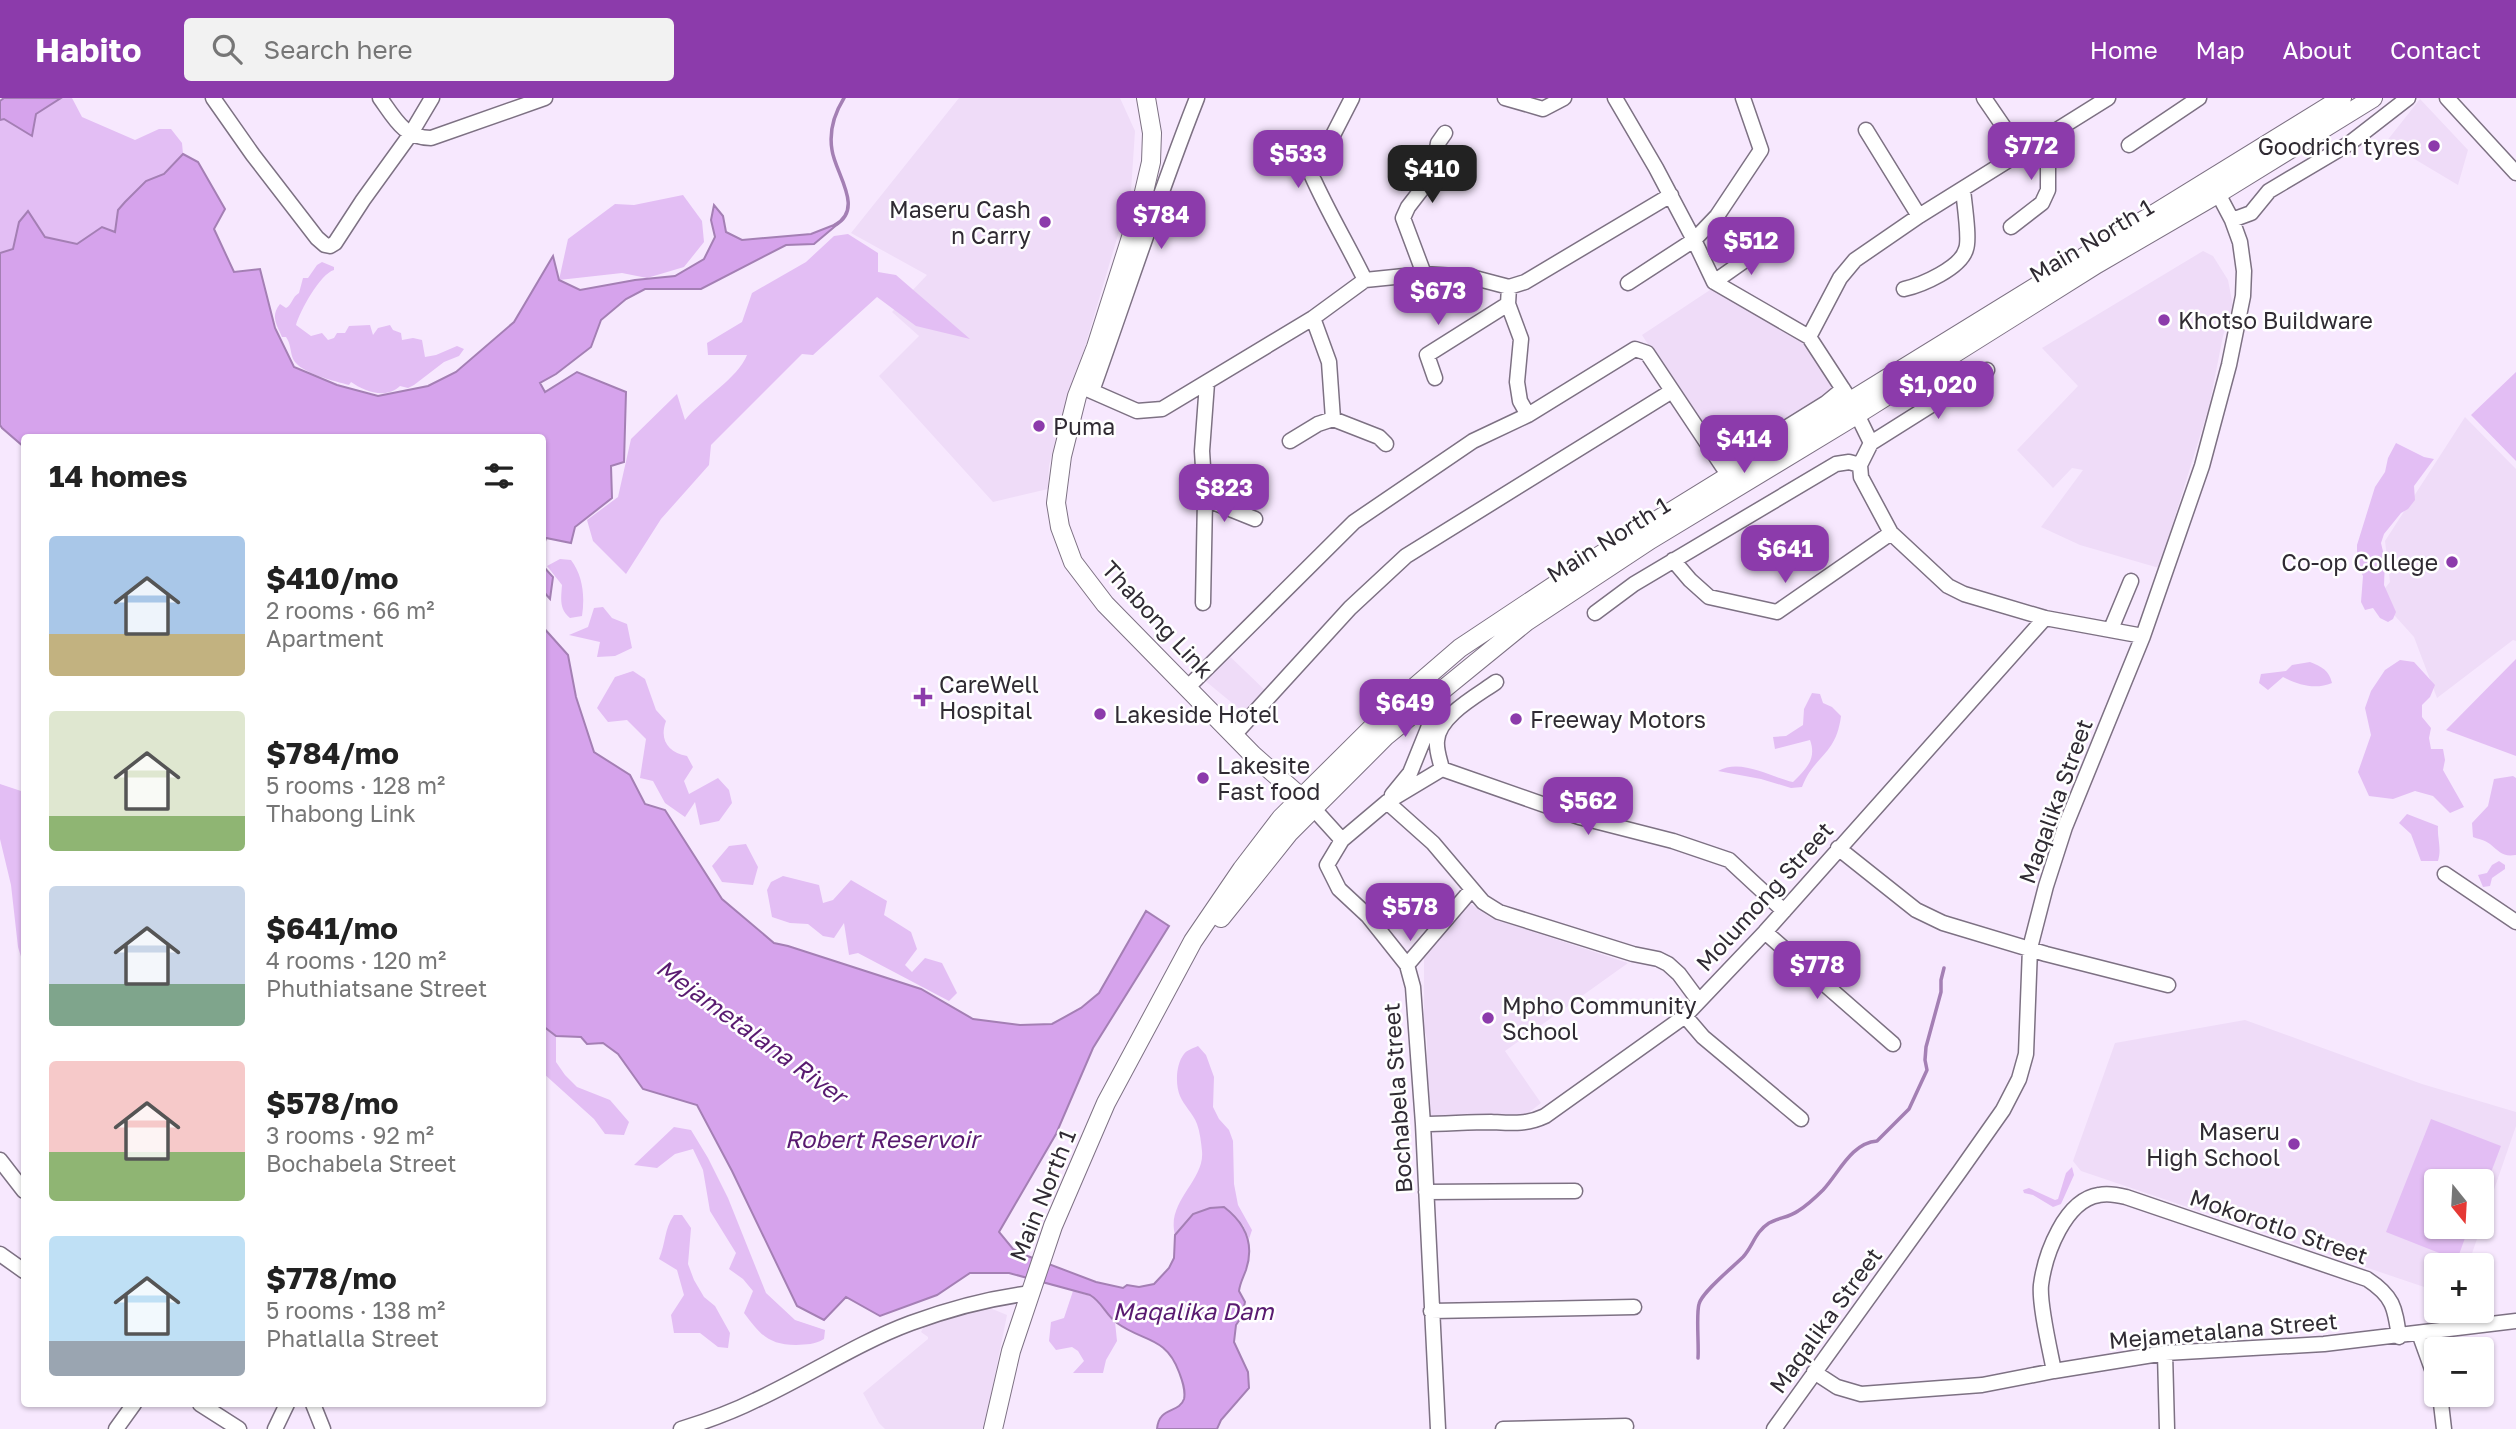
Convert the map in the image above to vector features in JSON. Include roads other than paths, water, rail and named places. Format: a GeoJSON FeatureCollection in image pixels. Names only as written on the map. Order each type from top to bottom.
{"type":"FeatureCollection","features":[{"type":"Feature","properties":{"kind":"main road","name":"Thabong Link"},"geometry":{"type":"LineString","coordinates":[[1146,98],[1152,133],[1151,162],[1140,209],[1096,347],[1086,388],[1062,456],[1056,503],[1065,545],[1073,562],[1105,604],[1253,755],[1307,803]]}},
{"type":"Feature","properties":{"kind":"main road","name":"Main North 1"},"geometry":{"type":"LineString","coordinates":[[2214,186],[2342,98]]}},
{"type":"Feature","properties":{"kind":"main road","name":"Main North 1"},"geometry":{"type":"LineString","coordinates":[[993,1429],[1011,1351],[1053,1226],[1107,1103],[1167,991],[1290,833],[1307,803],[1402,698],[1460,648],[1594,559],[1851,401],[2214,186],[2373,98]]}},
{"type":"Feature","properties":{"kind":"main road","name":"Main North 1"},"geometry":{"type":"LineString","coordinates":[[1307,803],[1526,622],[1851,401]]}},
{"type":"Feature","properties":{"kind":"street"},"geometry":{"type":"LineString","coordinates":[[213,98],[259,163],[325,246],[335,243],[410,135],[432,98]]}},
{"type":"Feature","properties":{"kind":"street"},"geometry":{"type":"LineString","coordinates":[[380,98],[410,135],[431,138],[545,98]]}},
{"type":"Feature","properties":{"kind":"street"},"geometry":{"type":"LineString","coordinates":[[1197,98],[1165,178],[1157,210],[1086,388],[1138,411],[1162,409],[1313,318],[1365,281],[1424,274],[1471,277],[1509,287],[1525,282],[1671,195]]}},
{"type":"Feature","properties":{"kind":"street"},"geometry":{"type":"LineString","coordinates":[[1352,98],[1312,176],[1365,281]]}},
{"type":"Feature","properties":{"kind":"street"},"geometry":{"type":"LineString","coordinates":[[1504,98],[1543,109],[1564,98]]}},
{"type":"Feature","properties":{"kind":"street"},"geometry":{"type":"LineString","coordinates":[[1615,98],[1671,195],[1714,282],[1809,337],[1851,401],[1871,443]]}},
{"type":"Feature","properties":{"kind":"street"},"geometry":{"type":"LineString","coordinates":[[1628,283],[1694,240],[1717,216],[1761,150],[1743,98]]}},
{"type":"Feature","properties":{"kind":"street"},"geometry":{"type":"LineString","coordinates":[[1984,98],[2021,152]]}},
{"type":"Feature","properties":{"kind":"street"},"geometry":{"type":"LineString","coordinates":[[1809,337],[1840,278],[1855,260],[1919,216],[2108,98]]}},
{"type":"Feature","properties":{"kind":"street"},"geometry":{"type":"LineString","coordinates":[[2129,145],[2198,98]]}},
{"type":"Feature","properties":{"kind":"street"},"geometry":{"type":"LineString","coordinates":[[2232,220],[2251,212],[2269,191],[2350,143],[2408,98]]}},
{"type":"Feature","properties":{"kind":"street"},"geometry":{"type":"LineString","coordinates":[[2446,98],[2514,168]]}},
{"type":"Feature","properties":{"kind":"street"},"geometry":{"type":"LineString","coordinates":[[1866,130],[1919,216]]}},
{"type":"Feature","properties":{"kind":"street"},"geometry":{"type":"LineString","coordinates":[[1424,274],[1403,218],[1424,185],[1423,172],[1434,166],[1438,144],[1445,133]]}},
{"type":"Feature","properties":{"kind":"street"},"geometry":{"type":"LineString","coordinates":[[2011,227],[2042,203],[2048,190],[2048,135]]}},
{"type":"Feature","properties":{"kind":"street","name":"Maqalika Street"},"geometry":{"type":"LineString","coordinates":[[1773,1429],[1961,1171],[2003,1110],[2019,1079],[2026,1054],[2030,948],[2065,827],[2143,636],[2202,466],[2232,355],[2243,296],[2244,271],[2240,242],[2214,186]]}},
{"type":"Feature","properties":{"kind":"street"},"geometry":{"type":"LineString","coordinates":[[1904,289],[1921,286],[1959,261],[1967,248],[1963,189]]}},
{"type":"Feature","properties":{"kind":"street"},"geometry":{"type":"LineString","coordinates":[[1714,282],[1768,244]]}},
{"type":"Feature","properties":{"kind":"street"},"geometry":{"type":"LineString","coordinates":[[1509,287],[1508,304],[1521,339],[1517,382],[1520,401],[1528,415]]}},
{"type":"Feature","properties":{"kind":"street"},"geometry":{"type":"LineString","coordinates":[[1436,378],[1427,355],[1508,304]]}},
{"type":"Feature","properties":{"kind":"street"},"geometry":{"type":"LineString","coordinates":[[1313,318],[1332,377],[1333,419]]}},
{"type":"Feature","properties":{"kind":"street"},"geometry":{"type":"LineString","coordinates":[[1188,687],[1354,522],[1461,448],[1528,415],[1635,349],[1647,354],[1723,467],[1826,403],[1851,401]]}},
{"type":"Feature","properties":{"kind":"street"},"geometry":{"type":"LineString","coordinates":[[1987,370],[1871,443],[1860,465],[1861,477],[1891,533],[1941,579],[1964,594],[2045,618],[2143,636]]}},
{"type":"Feature","properties":{"kind":"street"},"geometry":{"type":"LineString","coordinates":[[1203,603],[1205,499],[1202,451],[1207,383]]}},
{"type":"Feature","properties":{"kind":"street"},"geometry":{"type":"LineString","coordinates":[[1234,735],[1350,608],[1406,556],[1672,391]]}},
{"type":"Feature","properties":{"kind":"street"},"geometry":{"type":"LineString","coordinates":[[1290,441],[1318,424],[1333,419],[1379,437],[1386,444]]}},
{"type":"Feature","properties":{"kind":"street"},"geometry":{"type":"LineString","coordinates":[[1595,613],[1634,584],[1836,464],[1849,462],[1860,465]]}},
{"type":"Feature","properties":{"kind":"street"},"geometry":{"type":"LineString","coordinates":[[1205,499],[1255,519]]}},
{"type":"Feature","properties":{"kind":"street"},"geometry":{"type":"LineString","coordinates":[[1673,560],[1709,597],[1777,612],[1891,533]]}},
{"type":"Feature","properties":{"kind":"street"},"geometry":{"type":"LineString","coordinates":[[2111,629],[2131,581]]}},
{"type":"Feature","properties":{"kind":"street","name":"Molumong Street"},"geometry":{"type":"LineString","coordinates":[[1423,1124],[1533,1122],[1685,1016],[1784,911],[2045,618]]}},
{"type":"Feature","properties":{"kind":"street"},"geometry":{"type":"LineString","coordinates":[[1442,769],[1436,742],[1444,721],[1496,682]]}},
{"type":"Feature","properties":{"kind":"street"},"geometry":{"type":"LineString","coordinates":[[1387,802],[1410,773],[1444,689]]}},
{"type":"Feature","properties":{"kind":"street"},"geometry":{"type":"LineString","coordinates":[[1307,803],[1342,840],[1387,802],[1442,769]]}},
{"type":"Feature","properties":{"kind":"street"},"geometry":{"type":"LineString","coordinates":[[1442,769],[1580,817],[1673,841],[1728,860],[1784,911]]}},
{"type":"Feature","properties":{"kind":"street"},"geometry":{"type":"LineString","coordinates":[[1387,802],[1433,844],[1483,902],[1499,912],[1668,964],[1699,1001]]}},
{"type":"Feature","properties":{"kind":"street","name":"Bochabela Street"},"geometry":{"type":"LineString","coordinates":[[1342,840],[1327,865],[1339,889],[1368,916],[1407,965],[1413,987],[1423,1124],[1438,1429]]}},
{"type":"Feature","properties":{"kind":"street"},"geometry":{"type":"LineString","coordinates":[[1838,848],[1916,910],[1973,933],[2168,985]]}},
{"type":"Feature","properties":{"kind":"street"},"geometry":{"type":"LineString","coordinates":[[2445,874],[2516,922]]}},
{"type":"Feature","properties":{"kind":"street"},"geometry":{"type":"LineString","coordinates":[[1407,965],[1472,889]]}},
{"type":"Feature","properties":{"kind":"street"},"geometry":{"type":"LineString","coordinates":[[1765,932],[1893,1044]]}},
{"type":"Feature","properties":{"kind":"street"},"geometry":{"type":"LineString","coordinates":[[1685,1016],[1703,1037],[1801,1119]]}},
{"type":"Feature","properties":{"kind":"street"},"geometry":{"type":"LineString","coordinates":[[0,1160],[21,1187]]}},
{"type":"Feature","properties":{"kind":"street"},"geometry":{"type":"LineString","coordinates":[[1426,1192],[1575,1191]]}},
{"type":"Feature","properties":{"kind":"street","name":"Mokorotlo Street"},"geometry":{"type":"LineString","coordinates":[[2054,1371],[2041,1287],[2044,1273],[2063,1223],[2086,1199],[2099,1195],[2126,1197],[2367,1279],[2384,1290],[2391,1300],[2396,1313],[2399,1337]]}},
{"type":"Feature","properties":{"kind":"street"},"geometry":{"type":"LineString","coordinates":[[0,1254],[21,1269]]}},
{"type":"Feature","properties":{"kind":"street"},"geometry":{"type":"LineString","coordinates":[[681,1429],[758,1400],[820,1366],[910,1323],[994,1297],[1031,1290]]}},
{"type":"Feature","properties":{"kind":"street"},"geometry":{"type":"LineString","coordinates":[[1431,1311],[1634,1307]]}},
{"type":"Feature","properties":{"kind":"street","name":"Mejametalana Street"},"geometry":{"type":"LineString","coordinates":[[1814,1372],[1837,1387],[1860,1394],[1982,1385],[2165,1353],[2263,1349],[2399,1337],[2419,1332],[2516,1321]]}},
{"type":"Feature","properties":{"kind":"street"},"geometry":{"type":"LineString","coordinates":[[2419,1332],[2424,1346]]}},
{"type":"Feature","properties":{"kind":"street"},"geometry":{"type":"LineString","coordinates":[[2165,1353],[2167,1429]]}},
{"type":"Feature","properties":{"kind":"street"},"geometry":{"type":"LineString","coordinates":[[116,1429],[132,1407]]}},
{"type":"Feature","properties":{"kind":"street"},"geometry":{"type":"LineString","coordinates":[[205,1407],[239,1429]]}},
{"type":"Feature","properties":{"kind":"street"},"geometry":{"type":"LineString","coordinates":[[275,1429],[286,1407]]}},
{"type":"Feature","properties":{"kind":"street"},"geometry":{"type":"LineString","coordinates":[[314,1407],[323,1429]]}},
{"type":"Feature","properties":{"kind":"street"},"geometry":{"type":"LineString","coordinates":[[2441,1407],[2444,1429]]}},
{"type":"Feature","properties":{"kind":"street"},"geometry":{"type":"LineString","coordinates":[[1503,1429],[1626,1426]]}},
{"type":"Feature","properties":{"kind":"water"},"geometry":{"type":"Polygon","coordinates":[[[4,98],[61,98],[36,114],[32,136],[4,119],[0,120],[0,101],[4,98]]]}},
{"type":"Feature","properties":{"kind":"water"},"geometry":{"type":"Polygon","coordinates":[[[183,154],[198,162],[225,209],[214,229],[234,272],[260,269],[275,328],[294,367],[337,385],[378,396],[428,386],[456,372],[514,322],[553,256],[559,280],[580,290],[675,276],[704,259],[715,237],[711,220],[714,205],[723,216],[726,232],[742,240],[811,234],[839,223],[814,244],[786,245],[701,289],[645,289],[626,299],[601,320],[591,347],[540,383],[545,392],[577,372],[626,392],[624,462],[611,466],[612,498],[575,527],[571,543],[546,538],[546,434],[21,434],[21,444],[2,428],[0,253],[13,249],[19,222],[28,211],[45,237],[77,244],[102,227],[115,232],[118,210],[146,181],[164,174],[183,154]]]}},
{"type":"Feature","properties":{"kind":"water"},"geometry":{"type":"Polygon","coordinates":[[[546,569],[553,577],[550,599],[546,594],[546,569]]]}},
{"type":"Feature","properties":{"kind":"water","name":"Robert Reservoir"},"geometry":{"type":"Polygon","coordinates":[[[546,630],[568,655],[576,697],[594,752],[630,775],[645,804],[665,810],[722,899],[774,943],[921,989],[973,1019],[1020,1025],[1052,1024],[1081,1008],[1099,993],[1146,911],[1169,926],[1093,1048],[1056,1134],[999,1232],[1013,1249],[1025,1255],[1096,1282],[1123,1288],[1127,1285],[1139,1287],[1154,1284],[1169,1268],[1174,1258],[1175,1235],[1193,1214],[1210,1208],[1224,1207],[1243,1227],[1249,1242],[1246,1270],[1239,1291],[1245,1302],[1242,1316],[1236,1325],[1234,1342],[1248,1372],[1249,1388],[1221,1420],[1217,1429],[1157,1429],[1161,1417],[1178,1407],[1184,1399],[1179,1372],[1167,1352],[1153,1341],[1117,1323],[1090,1295],[1009,1273],[970,1273],[937,1295],[880,1316],[846,1297],[824,1320],[797,1306],[697,1105],[643,1089],[618,1054],[603,1043],[587,1044],[581,1037],[556,1036],[546,1028],[546,630]]]}},
{"type":"Feature","properties":{"kind":"waterway"},"geometry":{"type":"LineString","coordinates":[[835,225],[844,218],[848,210],[846,190],[831,143],[833,123],[844,98]]}},
{"type":"Feature","properties":{"kind":"waterway"},"geometry":{"type":"LineString","coordinates":[[1698,1358],[1698,1309],[1706,1293],[1743,1257],[1764,1227],[1808,1204],[1853,1153],[1860,1147],[1877,1141],[1909,1109],[1927,1070],[1926,1047],[1941,992],[1944,968]]}},
{"type":"Feature","properties":{"kind":"place","name":"Goodrich tyres"},"geometry":{"type":"Point","coordinates":[2434,146]}},
{"type":"Feature","properties":{"kind":"place","name":"Maseru Cash n Carry"},"geometry":{"type":"Point","coordinates":[1045,222]}},
{"type":"Feature","properties":{"kind":"place","name":"Khotso Buildware"},"geometry":{"type":"Point","coordinates":[2164,320]}},
{"type":"Feature","properties":{"kind":"place","name":"Puma"},"geometry":{"type":"Point","coordinates":[1039,426]}},
{"type":"Feature","properties":{"kind":"place","name":"Co-op College"},"geometry":{"type":"Point","coordinates":[2452,562]}},
{"type":"Feature","properties":{"kind":"place","name":"CareWell Hospital"},"geometry":{"type":"Point","coordinates":[923,697]}},
{"type":"Feature","properties":{"kind":"place","name":"Lakeside Hotel"},"geometry":{"type":"Point","coordinates":[1100,714]}},
{"type":"Feature","properties":{"kind":"place","name":"Freeway Motors"},"geometry":{"type":"Point","coordinates":[1516,719]}},
{"type":"Feature","properties":{"kind":"place","name":"Lakesite Fast food"},"geometry":{"type":"Point","coordinates":[1203,778]}},
{"type":"Feature","properties":{"kind":"place","name":"Mpho Community School"},"geometry":{"type":"Point","coordinates":[1488,1018]}},
{"type":"Feature","properties":{"kind":"place","name":"Maseru High School"},"geometry":{"type":"Point","coordinates":[2294,1144]}},
{"type":"Feature","properties":{"kind":"water label","name":"Mejametalana River"},"geometry":{"type":"Point","coordinates":[752,1031]}},
{"type":"Feature","properties":{"kind":"water label","name":"Maqalika Dam"},"geometry":{"type":"Point","coordinates":[1193,1310]}}]}
